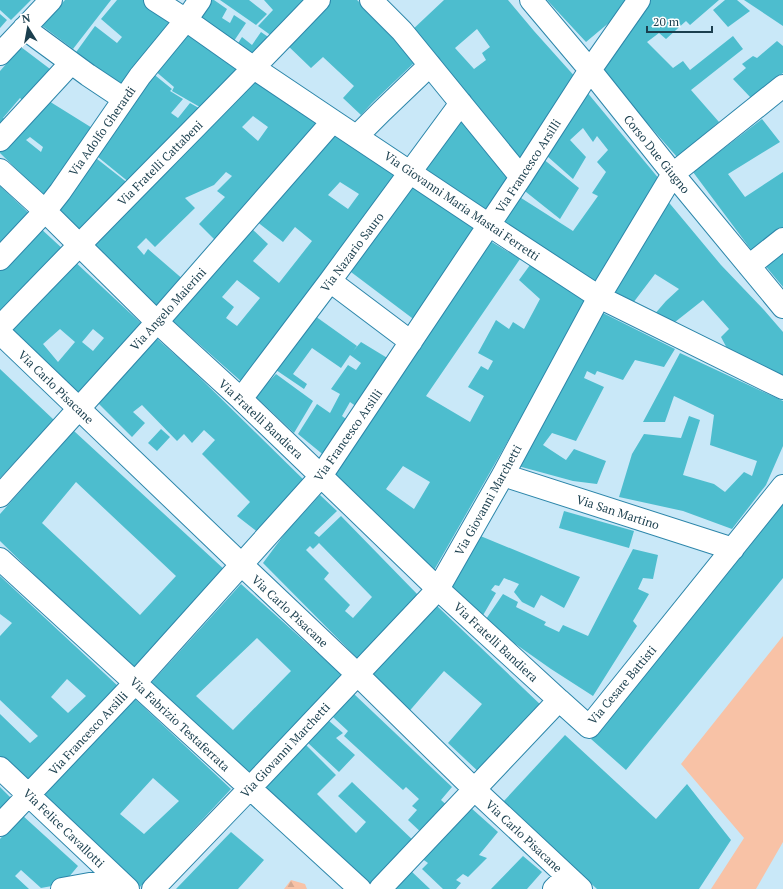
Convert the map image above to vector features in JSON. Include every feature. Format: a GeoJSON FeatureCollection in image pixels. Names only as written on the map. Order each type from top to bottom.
{"type":"FeatureCollection","features":[{"type":"Feature","properties":{"kind":"street"},"geometry":{"type":"LineString","coordinates":[[0,54],[51,0]]}},
{"type":"Feature","properties":{"kind":"street","name":"Via Giovanni Maria Mastai Ferretti"},"geometry":{"type":"LineString","coordinates":[[155,0],[254,68],[599,297],[783,388]]}},
{"type":"Feature","properties":{"kind":"street","name":"Via Adolfo Gherardi"},"geometry":{"type":"LineString","coordinates":[[0,259],[45,212],[140,76],[186,20],[200,0]]}},
{"type":"Feature","properties":{"kind":"street","name":"Via Fratelli Cattabeni"},"geometry":{"type":"LineString","coordinates":[[0,327],[319,0]]}},
{"type":"Feature","properties":{"kind":"street"},"geometry":{"type":"LineString","coordinates":[[371,0],[402,31],[521,177]]}},
{"type":"Feature","properties":{"kind":"street","name":"Corso Due Giugno"},"geometry":{"type":"LineString","coordinates":[[531,0],[590,70],[783,308]]}},
{"type":"Feature","properties":{"kind":"street","name":"Via Francesco Arsilli"},"geometry":{"type":"LineString","coordinates":[[0,825],[135,683],[322,476],[521,177],[590,70],[639,0]]}},
{"type":"Feature","properties":{"kind":"street"},"geometry":{"type":"LineString","coordinates":[[24,28],[71,63],[124,99]]}},
{"type":"Feature","properties":{"kind":"street"},"geometry":{"type":"LineString","coordinates":[[0,140],[71,63]]}},
{"type":"Feature","properties":{"kind":"street"},"geometry":{"type":"LineString","coordinates":[[357,136],[430,65]]}},
{"type":"Feature","properties":{"kind":"street","name":"Via Giovanni Marchetti"},"geometry":{"type":"LineString","coordinates":[[153,889],[438,589],[503,475],[599,297],[673,174],[781,93]]}},
{"type":"Feature","properties":{"kind":"street","name":"Via Nazario Sauro"},"geometry":{"type":"LineString","coordinates":[[241,400],[461,103]]}},
{"type":"Feature","properties":{"kind":"street","name":"Via Angelo Maierini"},"geometry":{"type":"LineString","coordinates":[[0,496],[157,322],[333,120]]}},
{"type":"Feature","properties":{"kind":"street","name":"Via Fratelli Bandiera"},"geometry":{"type":"LineString","coordinates":[[0,170],[157,322],[322,476],[438,589],[559,700]]}},
{"type":"Feature","properties":{"kind":"street"},"geometry":{"type":"LineString","coordinates":[[749,266],[783,239]]}},
{"type":"Feature","properties":{"kind":"street"},"geometry":{"type":"LineString","coordinates":[[330,281],[411,342]]}},
{"type":"Feature","properties":{"kind":"street","name":"Via Carlo Pisacane"},"geometry":{"type":"LineString","coordinates":[[0,333],[357,674],[475,790],[567,885]]}},
{"type":"Feature","properties":{"kind":"street","name":"Via San Martino"},"geometry":{"type":"LineString","coordinates":[[503,475],[733,549]]}},
{"type":"Feature","properties":{"kind":"street","name":"Via Cesare Battisti"},"geometry":{"type":"LineString","coordinates":[[559,700],[589,728],[783,486]]}},
{"type":"Feature","properties":{"kind":"street","name":"Via Fabrizio Testaferrata"},"geometry":{"type":"LineString","coordinates":[[0,559],[360,889]]}},
{"type":"Feature","properties":{"kind":"street"},"geometry":{"type":"LineString","coordinates":[[380,889],[559,700]]}},
{"type":"Feature","properties":{"kind":"street","name":"Via Felice Cavallotti"},"geometry":{"type":"LineString","coordinates":[[0,768],[123,884]]}},
{"type":"Feature","properties":{"kind":"street"},"geometry":{"type":"LineString","coordinates":[[62,889],[123,884]]}},
{"type":"Feature","properties":{"kind":"green space"},"geometry":{"type":"Polygon","coordinates":[[[783,636],[783,842],[756,889],[711,889],[744,838],[681,764],[783,636]]]}},
{"type":"Feature","properties":{"kind":"green space"},"geometry":{"type":"Polygon","coordinates":[[[291,880],[305,884],[307,889],[284,889],[291,880]]]}},
{"type":"Feature","properties":{"kind":"building"},"geometry":{"type":"Polygon","coordinates":[[[0,0],[31,0],[11,20],[0,10],[0,0]]]}},
{"type":"Feature","properties":{"kind":"building"},"geometry":{"type":"Polygon","coordinates":[[[65,0],[111,0],[73,49],[41,25],[65,0]]]}},
{"type":"Feature","properties":{"kind":"building"},"geometry":{"type":"Polygon","coordinates":[[[117,0],[143,0],[177,23],[123,95],[74,55],[95,26],[117,43],[122,37],[101,19],[117,0]]]}},
{"type":"Feature","properties":{"kind":"building"},"geometry":{"type":"Polygon","coordinates":[[[204,0],[214,0],[227,9],[222,18],[230,23],[234,15],[246,23],[230,47],[191,19],[204,0]]]}},
{"type":"Feature","properties":{"kind":"building"},"geometry":{"type":"Polygon","coordinates":[[[220,0],[249,0],[267,14],[256,25],[220,0]]]}},
{"type":"Feature","properties":{"kind":"building"},"geometry":{"type":"Polygon","coordinates":[[[264,0],[312,0],[276,39],[258,26],[273,10],[264,0]]]}},
{"type":"Feature","properties":{"kind":"building"},"geometry":{"type":"Polygon","coordinates":[[[326,0],[357,0],[399,39],[417,60],[361,115],[343,98],[354,86],[323,57],[311,68],[285,43],[326,0]]]}},
{"type":"Feature","properties":{"kind":"building"},"geometry":{"type":"Polygon","coordinates":[[[444,0],[508,0],[577,79],[519,169],[410,32],[444,0]],[[477,29],[455,48],[474,69],[486,60],[482,53],[490,47],[477,29]]]}},
{"type":"Feature","properties":{"kind":"building"},"geometry":{"type":"Polygon","coordinates":[[[547,0],[631,0],[623,11],[586,42],[547,0]]]}},
{"type":"Feature","properties":{"kind":"building"},"geometry":{"type":"Polygon","coordinates":[[[642,0],[719,0],[690,25],[686,21],[666,39],[659,33],[647,42],[673,68],[683,61],[690,70],[733,36],[743,49],[691,90],[719,122],[677,157],[597,66],[642,0]]]}},
{"type":"Feature","properties":{"kind":"building"},"geometry":{"type":"Polygon","coordinates":[[[725,0],[737,0],[750,11],[728,27],[713,10],[725,0]]]}},
{"type":"Feature","properties":{"kind":"building"},"geometry":{"type":"Polygon","coordinates":[[[744,0],[783,0],[783,26],[744,0]]]}},
{"type":"Feature","properties":{"kind":"building"},"geometry":{"type":"Polygon","coordinates":[[[0,14],[7,20],[0,28],[0,14]]]}},
{"type":"Feature","properties":{"kind":"building"},"geometry":{"type":"Polygon","coordinates":[[[185,27],[244,70],[205,110],[172,91],[174,87],[154,70],[185,27]]]}},
{"type":"Feature","properties":{"kind":"building"},"geometry":{"type":"Polygon","coordinates":[[[261,32],[274,41],[256,60],[235,48],[242,37],[252,45],[261,32]]]}},
{"type":"Feature","properties":{"kind":"building"},"geometry":{"type":"Polygon","coordinates":[[[777,41],[783,46],[783,73],[751,98],[733,79],[746,68],[742,64],[753,56],[757,58],[777,41]]]}},
{"type":"Feature","properties":{"kind":"building"},"geometry":{"type":"Polygon","coordinates":[[[21,47],[54,72],[28,105],[20,98],[3,118],[11,124],[0,136],[0,71],[21,47]]]}},
{"type":"Feature","properties":{"kind":"building"},"geometry":{"type":"Polygon","coordinates":[[[151,72],[172,89],[170,91],[183,99],[171,113],[178,118],[190,103],[204,111],[130,183],[93,153],[151,72]]]}},
{"type":"Feature","properties":{"kind":"building"},"geometry":{"type":"Polygon","coordinates":[[[252,78],[320,124],[218,243],[199,224],[225,197],[217,191],[232,176],[226,172],[214,185],[185,198],[195,208],[155,247],[146,238],[137,247],[144,255],[148,249],[185,281],[157,312],[87,244],[252,78]],[[253,116],[242,127],[258,141],[268,127],[253,116]]]}},
{"type":"Feature","properties":{"kind":"building"},"geometry":{"type":"Polygon","coordinates":[[[586,91],[660,180],[597,287],[499,224],[518,196],[573,231],[598,196],[592,193],[606,172],[597,162],[608,150],[597,136],[593,142],[583,128],[570,140],[586,157],[573,179],[547,156],[586,91]]]}},
{"type":"Feature","properties":{"kind":"building"},"geometry":{"type":"Polygon","coordinates":[[[44,98],[97,131],[47,199],[0,153],[0,150],[44,98]],[[30,137],[26,140],[41,152],[43,147],[30,137]]]}},
{"type":"Feature","properties":{"kind":"building"},"geometry":{"type":"Polygon","coordinates":[[[462,114],[511,176],[487,215],[420,169],[462,114]]]}},
{"type":"Feature","properties":{"kind":"building"},"geometry":{"type":"Polygon","coordinates":[[[762,119],[780,142],[728,174],[745,197],[783,172],[783,232],[755,255],[693,172],[762,119]]]}},
{"type":"Feature","properties":{"kind":"building"},"geometry":{"type":"Polygon","coordinates":[[[335,128],[402,174],[243,383],[173,321],[251,228],[268,244],[253,261],[279,283],[312,241],[295,227],[283,242],[256,221],[335,128]],[[340,182],[328,195],[348,209],[359,194],[340,182]],[[237,280],[222,297],[234,307],[226,318],[237,326],[260,298],[237,280]]]}},
{"type":"Feature","properties":{"kind":"building"},"geometry":{"type":"Polygon","coordinates":[[[92,155],[129,184],[82,235],[55,209],[92,155]]]}},
{"type":"Feature","properties":{"kind":"building"},"geometry":{"type":"Polygon","coordinates":[[[542,158],[579,188],[560,219],[521,188],[542,158]]]}},
{"type":"Feature","properties":{"kind":"building"},"geometry":{"type":"Polygon","coordinates":[[[0,186],[33,217],[0,251],[0,186]]]}},
{"type":"Feature","properties":{"kind":"building"},"geometry":{"type":"Polygon","coordinates":[[[410,186],[478,227],[416,321],[347,269],[410,186]]]}},
{"type":"Feature","properties":{"kind":"building"},"geometry":{"type":"Polygon","coordinates":[[[666,199],[721,265],[783,332],[783,380],[730,354],[721,337],[729,329],[703,300],[670,326],[653,316],[679,289],[655,274],[633,303],[609,291],[666,199]]]}},
{"type":"Feature","properties":{"kind":"building"},"geometry":{"type":"Polygon","coordinates":[[[39,227],[64,250],[0,316],[0,268],[39,227]]]}},
{"type":"Feature","properties":{"kind":"building"},"geometry":{"type":"Polygon","coordinates":[[[490,241],[520,259],[426,396],[470,422],[484,396],[468,387],[481,366],[488,370],[493,361],[478,353],[496,320],[509,329],[513,322],[524,329],[540,299],[519,280],[530,265],[586,302],[433,572],[329,474],[490,241]],[[403,466],[386,489],[414,509],[430,482],[403,466]]]}},
{"type":"Feature","properties":{"kind":"building"},"geometry":{"type":"Polygon","coordinates":[[[783,246],[783,287],[763,263],[783,246]]]}},
{"type":"Feature","properties":{"kind":"building"},"geometry":{"type":"Polygon","coordinates":[[[73,260],[143,325],[78,397],[6,329],[73,260]],[[60,329],[43,344],[58,362],[75,342],[60,329]],[[93,329],[82,342],[93,351],[104,338],[93,329]]]}},
{"type":"Feature","properties":{"kind":"building"},"geometry":{"type":"Polygon","coordinates":[[[601,312],[675,349],[664,367],[635,360],[623,380],[597,371],[595,375],[587,371],[584,378],[604,387],[576,441],[552,433],[543,445],[566,460],[574,449],[606,461],[597,484],[573,481],[518,466],[601,312]]]}},
{"type":"Feature","properties":{"kind":"building"},"geometry":{"type":"Polygon","coordinates":[[[315,316],[357,346],[353,351],[361,342],[389,359],[357,407],[350,402],[342,416],[350,422],[326,457],[298,434],[317,404],[330,413],[340,394],[331,389],[348,365],[356,370],[361,363],[350,355],[341,368],[312,348],[293,374],[307,384],[304,389],[276,370],[315,316]]]}},
{"type":"Feature","properties":{"kind":"building"},"geometry":{"type":"Polygon","coordinates":[[[155,337],[190,368],[309,485],[259,533],[237,516],[250,502],[202,454],[215,440],[204,430],[192,443],[184,434],[177,441],[142,405],[133,412],[145,423],[132,437],[97,402],[155,337]]]}},
{"type":"Feature","properties":{"kind":"building"},"geometry":{"type":"Polygon","coordinates":[[[680,353],[783,401],[783,446],[766,485],[732,529],[683,511],[619,497],[632,454],[644,434],[681,438],[689,416],[700,420],[683,475],[714,484],[725,492],[744,472],[752,476],[757,461],[710,445],[714,415],[674,396],[665,422],[643,422],[680,353]]]}},
{"type":"Feature","properties":{"kind":"building"},"geometry":{"type":"Polygon","coordinates":[[[0,369],[54,420],[0,478],[0,369]]]}},
{"type":"Feature","properties":{"kind":"building"},"geometry":{"type":"Polygon","coordinates":[[[276,374],[313,401],[294,433],[255,396],[276,374]]]}},
{"type":"Feature","properties":{"kind":"building"},"geometry":{"type":"Polygon","coordinates":[[[161,429],[170,437],[157,451],[148,443],[161,429]]]}},
{"type":"Feature","properties":{"kind":"building"},"geometry":{"type":"Polygon","coordinates":[[[74,431],[226,571],[135,673],[0,541],[0,514],[74,431]],[[76,482],[42,523],[140,615],[176,576],[76,482]]]}},
{"type":"Feature","properties":{"kind":"building"},"geometry":{"type":"Polygon","coordinates":[[[320,495],[337,511],[314,533],[319,537],[341,516],[418,595],[359,660],[263,563],[286,532],[320,495]],[[319,543],[313,549],[310,546],[306,550],[329,573],[324,579],[350,605],[345,611],[353,618],[372,597],[319,543]]]}},
{"type":"Feature","properties":{"kind":"building"},"geometry":{"type":"Polygon","coordinates":[[[783,504],[783,578],[626,770],[591,739],[783,504]]]}},
{"type":"Feature","properties":{"kind":"building"},"geometry":{"type":"Polygon","coordinates":[[[564,511],[634,531],[629,548],[559,528],[564,511]]]}},
{"type":"Feature","properties":{"kind":"building"},"geometry":{"type":"Polygon","coordinates":[[[478,535],[580,577],[564,608],[541,595],[534,608],[522,602],[514,592],[519,584],[504,578],[499,586],[495,585],[491,590],[496,593],[482,617],[450,587],[478,535]]]}},
{"type":"Feature","properties":{"kind":"building"},"geometry":{"type":"Polygon","coordinates":[[[633,549],[658,555],[653,579],[643,578],[638,589],[649,594],[633,621],[637,626],[593,696],[551,669],[484,622],[503,594],[518,602],[516,607],[546,622],[544,625],[559,632],[563,625],[588,636],[633,549]]]}},
{"type":"Feature","properties":{"kind":"building"},"geometry":{"type":"Polygon","coordinates":[[[0,576],[119,687],[28,784],[0,757],[0,714],[30,743],[38,736],[0,700],[0,636],[12,623],[0,614],[0,576]],[[67,679],[51,697],[68,713],[86,696],[67,679]]]}},
{"type":"Feature","properties":{"kind":"building"},"geometry":{"type":"Polygon","coordinates":[[[241,584],[342,675],[250,773],[151,683],[241,584]],[[257,638],[196,696],[233,730],[291,671],[257,638]]]}},
{"type":"Feature","properties":{"kind":"building"},"geometry":{"type":"Polygon","coordinates":[[[436,605],[543,707],[482,775],[448,743],[482,704],[444,671],[406,715],[367,677],[436,605]]]}},
{"type":"Feature","properties":{"kind":"building"},"geometry":{"type":"Polygon","coordinates":[[[354,694],[452,787],[441,800],[451,809],[425,836],[408,820],[417,810],[412,806],[419,799],[406,787],[403,790],[344,736],[348,731],[333,717],[354,694]]]}},
{"type":"Feature","properties":{"kind":"building"},"geometry":{"type":"Polygon","coordinates":[[[134,698],[231,789],[140,887],[44,794],[134,698]],[[153,778],[120,814],[144,834],[179,801],[153,778]]]}},
{"type":"Feature","properties":{"kind":"building"},"geometry":{"type":"Polygon","coordinates":[[[328,720],[343,733],[336,738],[355,755],[339,772],[308,743],[328,720]]]}},
{"type":"Feature","properties":{"kind":"building"},"geometry":{"type":"Polygon","coordinates":[[[565,735],[656,819],[687,784],[731,840],[699,889],[597,889],[503,802],[565,735]]]}},
{"type":"Feature","properties":{"kind":"building"},"geometry":{"type":"Polygon","coordinates":[[[305,744],[336,775],[317,794],[356,833],[366,822],[338,796],[352,782],[417,844],[375,889],[363,889],[259,795],[305,744]]]}},
{"type":"Feature","properties":{"kind":"building"},"geometry":{"type":"Polygon","coordinates":[[[0,787],[15,802],[0,818],[0,787]]]}},
{"type":"Feature","properties":{"kind":"building"},"geometry":{"type":"Polygon","coordinates":[[[470,807],[498,832],[479,855],[487,858],[468,877],[463,874],[456,880],[461,883],[456,889],[443,889],[422,869],[428,863],[421,858],[470,807]]]}},
{"type":"Feature","properties":{"kind":"building"},"geometry":{"type":"Polygon","coordinates":[[[22,815],[78,866],[63,884],[41,888],[21,870],[15,876],[29,889],[0,889],[0,839],[22,815]]]}},
{"type":"Feature","properties":{"kind":"building"},"geometry":{"type":"Polygon","coordinates":[[[231,832],[264,860],[238,889],[176,889],[231,832]]]}},
{"type":"Feature","properties":{"kind":"building"},"geometry":{"type":"Polygon","coordinates":[[[523,856],[542,872],[527,889],[491,889],[523,856]]]}},
{"type":"Feature","properties":{"kind":"building"},"geometry":{"type":"Polygon","coordinates":[[[411,871],[430,889],[395,889],[411,871]]]}}]}
